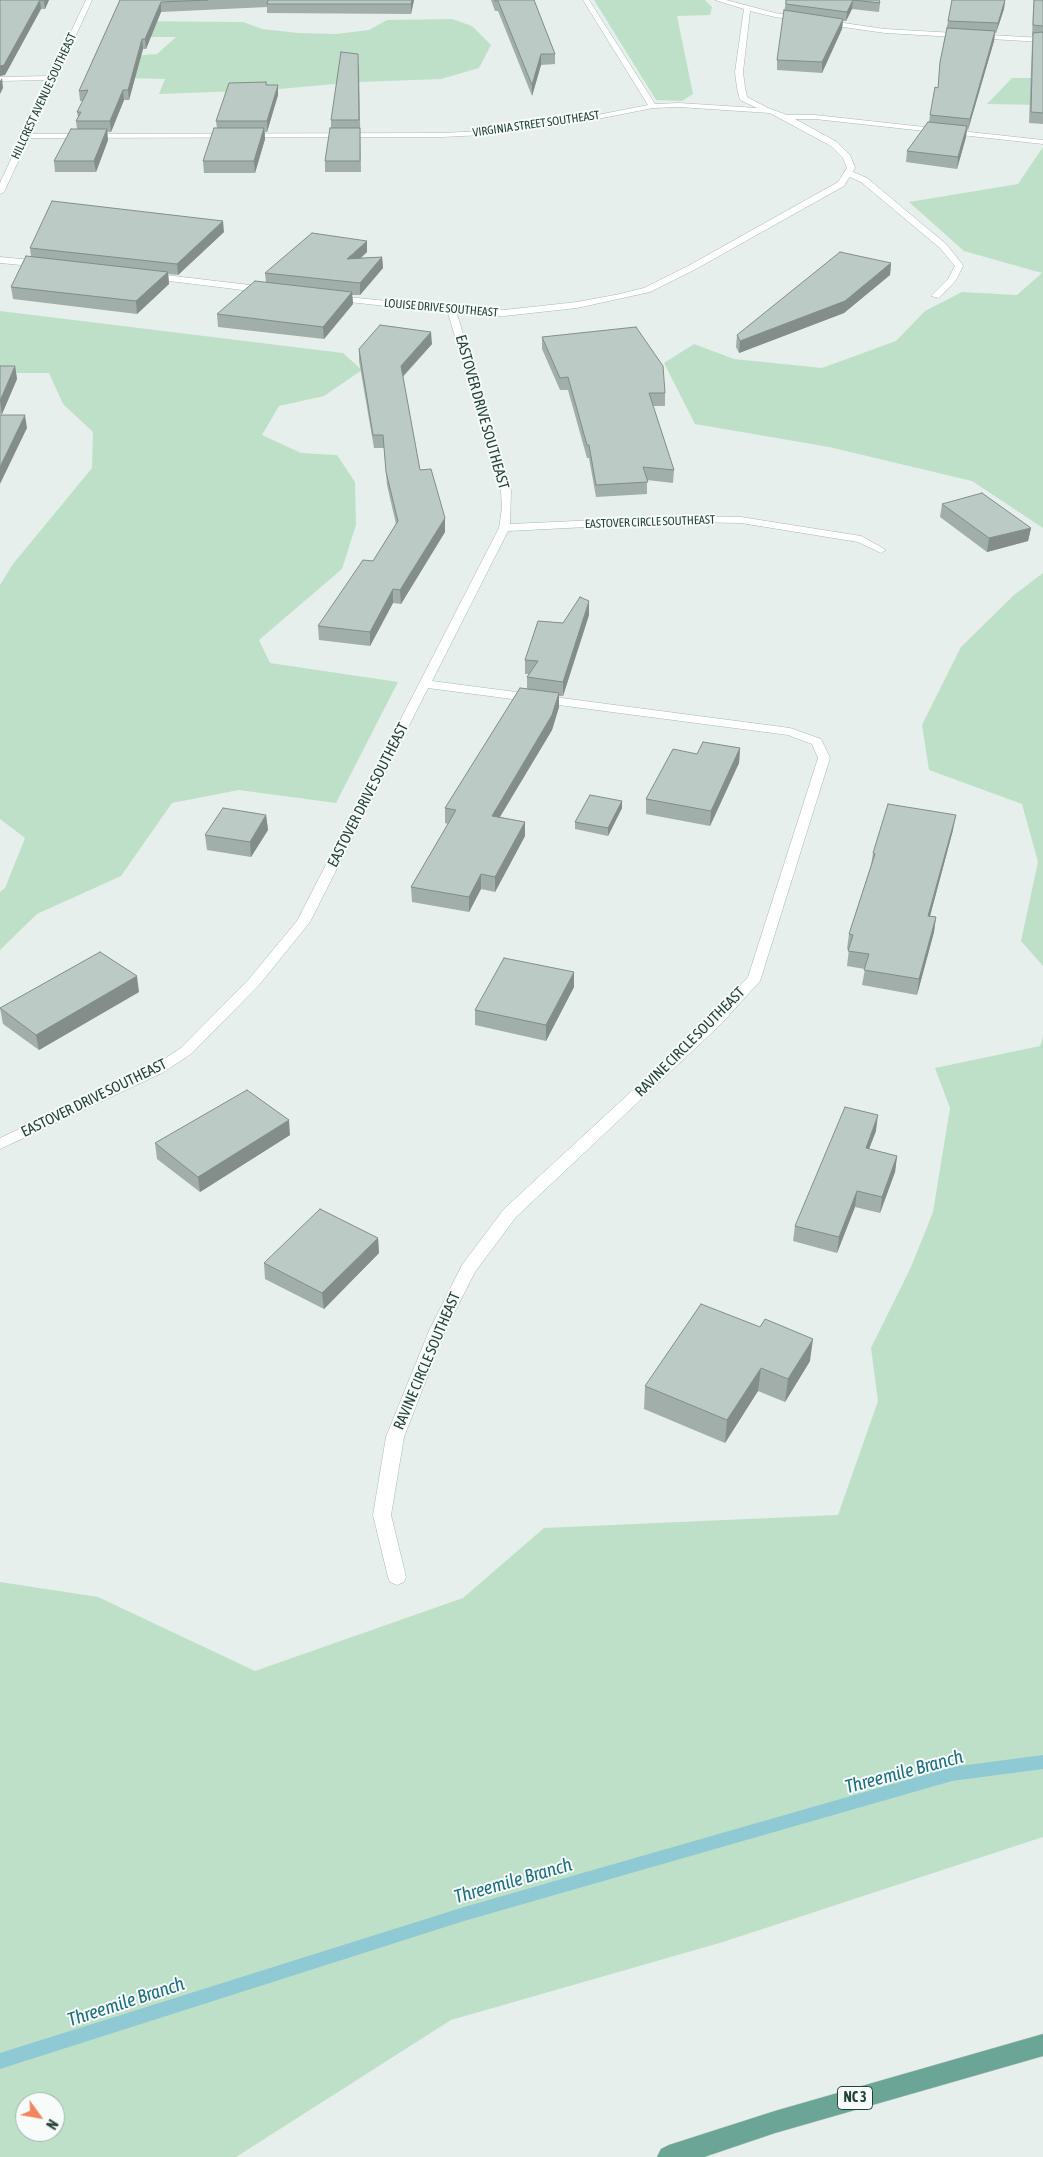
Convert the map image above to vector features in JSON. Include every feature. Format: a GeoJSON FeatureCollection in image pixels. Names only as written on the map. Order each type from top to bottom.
{"type":"FeatureCollection","features":[{"type":"Feature","properties":{"kind":"main road","name":"NC 3"},"geometry":{"type":"LineString","coordinates":[[669,2157],[775,2122],[1043,2045]]}},
{"type":"Feature","properties":{"kind":"street","name":"HILLCREST AVENUE SOUTHEAST"},"geometry":{"type":"LineString","coordinates":[[1,190],[89,0]]}},
{"type":"Feature","properties":{"kind":"street"},"geometry":{"type":"LineString","coordinates":[[586,0],[652,106]]}},
{"type":"Feature","properties":{"kind":"street"},"geometry":{"type":"LineString","coordinates":[[718,0],[747,9],[786,17],[918,34],[1043,40]]}},
{"type":"Feature","properties":{"kind":"street"},"geometry":{"type":"LineString","coordinates":[[747,9],[751,22],[739,72],[743,98],[772,111]]}},
{"type":"Feature","properties":{"kind":"street"},"geometry":{"type":"LineString","coordinates":[[751,22],[786,17]]}},
{"type":"Feature","properties":{"kind":"street"},"geometry":{"type":"LineString","coordinates":[[0,79],[52,78]]}},
{"type":"Feature","properties":{"kind":"street","name":"VIRGINIA STREET SOUTHEAST"},"geometry":{"type":"LineString","coordinates":[[25,136],[450,135],[483,133],[578,121],[652,106],[679,105],[772,111],[785,117],[815,117],[1043,142]]}},
{"type":"Feature","properties":{"kind":"street"},"geometry":{"type":"LineString","coordinates":[[785,117],[834,144],[847,157],[851,168],[848,173],[864,180],[943,246],[959,266],[952,280],[936,296]]}},
{"type":"Feature","properties":{"kind":"street","name":"LOUISE DRIVE SOUTHEAST"},"geometry":{"type":"LineString","coordinates":[[324,296],[452,311],[504,314],[614,299],[647,290],[841,184],[848,173]]}},
{"type":"Feature","properties":{"kind":"street"},"geometry":{"type":"LineString","coordinates":[[0,260],[49,265]]}},
{"type":"Feature","properties":{"kind":"street"},"geometry":{"type":"LineString","coordinates":[[138,275],[275,291]]}},
{"type":"Feature","properties":{"kind":"street","name":"EASTOVER DRIVE SOUTHEAST"},"geometry":{"type":"LineString","coordinates":[[0,1144],[158,1070],[186,1050],[254,982],[303,922],[504,528],[507,508],[506,491],[452,311]]}},
{"type":"Feature","properties":{"kind":"street","name":"EASTOVER CIRCLE SOUTHEAST"},"geometry":{"type":"LineString","coordinates":[[504,528],[686,519],[741,520],[861,539],[882,550]]}},
{"type":"Feature","properties":{"kind":"street","name":"RAVINE CIRCLE SOUTHEAST"},"geometry":{"type":"LineString","coordinates":[[397,1577],[382,1515],[395,1437],[437,1331],[468,1269],[510,1213],[717,1020],[755,978],[824,758],[817,742],[790,732],[426,684]]}},
{"type":"Feature","properties":{"kind":"green space"},"geometry":{"type":"Polygon","coordinates":[[[594,0],[705,0],[712,7],[710,15],[677,16],[693,94],[682,101],[656,100],[594,0]]]}},
{"type":"Feature","properties":{"kind":"green space"},"geometry":{"type":"Polygon","coordinates":[[[452,19],[472,26],[491,45],[479,68],[441,79],[358,82],[268,90],[159,94],[165,79],[91,77],[92,59],[157,54],[176,37],[114,37],[117,21],[243,22],[262,29],[298,33],[336,34],[369,30],[387,20],[452,19]]]}},
{"type":"Feature","properties":{"kind":"green space"},"geometry":{"type":"Polygon","coordinates":[[[1012,78],[1043,78],[1043,105],[987,104],[1012,78]]]}},
{"type":"Feature","properties":{"kind":"green space"},"geometry":{"type":"Polygon","coordinates":[[[1043,147],[1043,528],[972,481],[829,447],[695,424],[664,363],[694,344],[734,359],[822,368],[896,341],[925,311],[962,292],[1017,295],[1042,273],[964,251],[909,202],[1018,184],[1043,147]]]}},
{"type":"Feature","properties":{"kind":"green space"},"geometry":{"type":"Polygon","coordinates":[[[0,311],[343,353],[362,370],[324,396],[279,406],[262,435],[301,453],[337,455],[355,482],[356,525],[342,569],[259,640],[270,663],[398,682],[336,803],[239,790],[172,803],[121,876],[37,914],[0,950],[0,892],[5,888],[25,838],[0,819],[0,585],[13,564],[92,468],[93,432],[63,404],[49,373],[0,373],[0,311]]]}},
{"type":"Feature","properties":{"kind":"green space"},"geometry":{"type":"Polygon","coordinates":[[[1043,573],[1043,966],[1021,941],[1038,862],[1022,804],[929,770],[922,725],[961,647],[1014,595],[1043,573]]]}},
{"type":"Feature","properties":{"kind":"green space"},"geometry":{"type":"Polygon","coordinates":[[[1043,1037],[1043,1837],[723,1942],[451,2020],[236,2157],[0,2157],[0,1582],[98,1597],[255,1671],[463,1598],[544,1528],[838,1515],[878,1401],[871,1348],[911,1267],[933,1212],[950,1108],[935,1068],[1040,1046],[1043,1037]]]}},
{"type":"Feature","properties":{"kind":"building"},"geometry":{"type":"Polygon","coordinates":[[[0,0],[40,0],[4,65],[0,66],[0,0]]]}},
{"type":"Feature","properties":{"kind":"building"},"geometry":{"type":"Polygon","coordinates":[[[120,0],[208,0],[161,2],[145,39],[142,39],[128,90],[123,90],[110,121],[76,121],[81,112],[77,112],[88,90],[79,91],[120,0]]]}},
{"type":"Feature","properties":{"kind":"building"},"geometry":{"type":"Polygon","coordinates":[[[268,0],[412,0],[411,4],[267,4],[268,0]]]}},
{"type":"Feature","properties":{"kind":"building"},"geometry":{"type":"Polygon","coordinates":[[[495,0],[534,0],[555,54],[541,54],[532,85],[498,1],[495,0]]]}},
{"type":"Feature","properties":{"kind":"building"},"geometry":{"type":"Polygon","coordinates":[[[786,0],[853,0],[847,12],[786,4],[786,0]]]}},
{"type":"Feature","properties":{"kind":"building"},"geometry":{"type":"Polygon","coordinates":[[[853,0],[879,0],[880,3],[853,0]]]}},
{"type":"Feature","properties":{"kind":"building"},"geometry":{"type":"Polygon","coordinates":[[[952,0],[1005,0],[998,23],[948,21],[952,0]]]}},
{"type":"Feature","properties":{"kind":"building"},"geometry":{"type":"Polygon","coordinates":[[[1034,0],[1043,0],[1043,26],[1033,25],[1034,0]]]}},
{"type":"Feature","properties":{"kind":"building"},"geometry":{"type":"Polygon","coordinates":[[[784,10],[843,19],[822,62],[777,60],[784,10]]]}},
{"type":"Feature","properties":{"kind":"building"},"geometry":{"type":"Polygon","coordinates":[[[947,28],[995,31],[970,119],[930,115],[935,87],[938,88],[940,62],[947,28]]]}},
{"type":"Feature","properties":{"kind":"building"},"geometry":{"type":"Polygon","coordinates":[[[1043,32],[1043,113],[1031,112],[1033,33],[1043,32]]]}},
{"type":"Feature","properties":{"kind":"building"},"geometry":{"type":"Polygon","coordinates":[[[341,52],[358,54],[359,120],[331,120],[341,52]]]}},
{"type":"Feature","properties":{"kind":"building"},"geometry":{"type":"Polygon","coordinates":[[[266,82],[266,85],[278,85],[267,121],[216,121],[229,83],[266,82]]]}},
{"type":"Feature","properties":{"kind":"building"},"geometry":{"type":"Polygon","coordinates":[[[928,122],[967,126],[958,157],[907,151],[928,122]]]}},
{"type":"Feature","properties":{"kind":"building"},"geometry":{"type":"Polygon","coordinates":[[[214,128],[264,128],[254,161],[203,161],[214,128]]]}},
{"type":"Feature","properties":{"kind":"building"},"geometry":{"type":"Polygon","coordinates":[[[330,128],[360,128],[360,161],[325,161],[330,128]]]}},
{"type":"Feature","properties":{"kind":"building"},"geometry":{"type":"Polygon","coordinates":[[[71,129],[107,129],[94,161],[54,161],[71,129]]]}},
{"type":"Feature","properties":{"kind":"building"},"geometry":{"type":"Polygon","coordinates":[[[52,201],[223,221],[177,264],[30,248],[52,201]]]}},
{"type":"Feature","properties":{"kind":"building"},"geometry":{"type":"Polygon","coordinates":[[[312,233],[367,241],[347,259],[382,257],[360,283],[265,273],[312,233]]]}},
{"type":"Feature","properties":{"kind":"building"},"geometry":{"type":"Polygon","coordinates":[[[840,252],[891,263],[845,301],[740,341],[737,335],[840,252]]]}},
{"type":"Feature","properties":{"kind":"building"},"geometry":{"type":"Polygon","coordinates":[[[26,256],[168,272],[136,301],[11,287],[26,256]]]}},
{"type":"Feature","properties":{"kind":"building"},"geometry":{"type":"Polygon","coordinates":[[[255,281],[352,292],[323,327],[217,314],[255,281]]]}},
{"type":"Feature","properties":{"kind":"building"},"geometry":{"type":"Polygon","coordinates":[[[380,325],[431,332],[401,366],[420,470],[431,469],[445,518],[400,590],[393,589],[370,632],[318,626],[363,560],[373,561],[398,521],[386,472],[383,435],[373,435],[359,349],[380,325]]]}},
{"type":"Feature","properties":{"kind":"building"},"geometry":{"type":"Polygon","coordinates":[[[636,327],[663,366],[665,393],[649,393],[674,470],[643,467],[648,482],[596,485],[589,445],[587,445],[568,377],[560,378],[542,337],[636,327]]]}},
{"type":"Feature","properties":{"kind":"building"},"geometry":{"type":"Polygon","coordinates":[[[0,366],[15,366],[0,401],[0,366]]]}},
{"type":"Feature","properties":{"kind":"building"},"geometry":{"type":"Polygon","coordinates":[[[0,415],[25,415],[0,467],[0,415]]]}},
{"type":"Feature","properties":{"kind":"building"},"geometry":{"type":"Polygon","coordinates":[[[982,493],[1031,528],[989,538],[942,504],[982,493]]]}},
{"type":"Feature","properties":{"kind":"building"},"geometry":{"type":"Polygon","coordinates":[[[580,597],[589,601],[563,682],[527,677],[538,661],[525,660],[538,621],[563,623],[580,597]]]}},
{"type":"Feature","properties":{"kind":"building"},"geometry":{"type":"Polygon","coordinates":[[[520,688],[559,693],[552,715],[492,816],[525,822],[495,877],[481,874],[469,897],[411,887],[456,810],[445,808],[520,688]]]}},
{"type":"Feature","properties":{"kind":"building"},"geometry":{"type":"Polygon","coordinates":[[[703,742],[740,748],[711,811],[646,799],[673,749],[697,754],[703,742]]]}},
{"type":"Feature","properties":{"kind":"building"},"geometry":{"type":"Polygon","coordinates":[[[590,795],[622,801],[608,828],[575,822],[590,795]]]}},
{"type":"Feature","properties":{"kind":"building"},"geometry":{"type":"Polygon","coordinates":[[[888,804],[956,815],[928,916],[936,917],[919,979],[864,970],[869,954],[848,951],[853,935],[849,934],[875,854],[873,853],[888,804]]]}},
{"type":"Feature","properties":{"kind":"building"},"geometry":{"type":"Polygon","coordinates":[[[223,808],[266,815],[250,842],[205,835],[223,808]]]}},
{"type":"Feature","properties":{"kind":"building"},"geometry":{"type":"Polygon","coordinates":[[[100,952],[137,976],[36,1035],[0,1008],[100,952]]]}},
{"type":"Feature","properties":{"kind":"building"},"geometry":{"type":"Polygon","coordinates":[[[504,958],[574,972],[546,1025],[475,1010],[504,958]]]}},
{"type":"Feature","properties":{"kind":"building"},"geometry":{"type":"Polygon","coordinates":[[[247,1090],[289,1120],[198,1177],[155,1143],[247,1090]]]}},
{"type":"Feature","properties":{"kind":"building"},"geometry":{"type":"Polygon","coordinates":[[[845,1107],[878,1115],[866,1148],[897,1156],[882,1197],[857,1191],[839,1237],[795,1226],[845,1107]]]}},
{"type":"Feature","properties":{"kind":"building"},"geometry":{"type":"Polygon","coordinates":[[[320,1209],[378,1238],[322,1293],[264,1263],[320,1209]]]}},
{"type":"Feature","properties":{"kind":"building"},"geometry":{"type":"Polygon","coordinates":[[[701,1304],[760,1327],[765,1319],[813,1339],[788,1379],[761,1368],[727,1420],[645,1386],[701,1304]]]}},
{"type":"Feature","properties":{"kind":"waterway","name":"Threemile Branch"},"geometry":{"type":"LineString","coordinates":[[0,2061],[464,1914],[952,1774],[1043,1762]]}}]}
